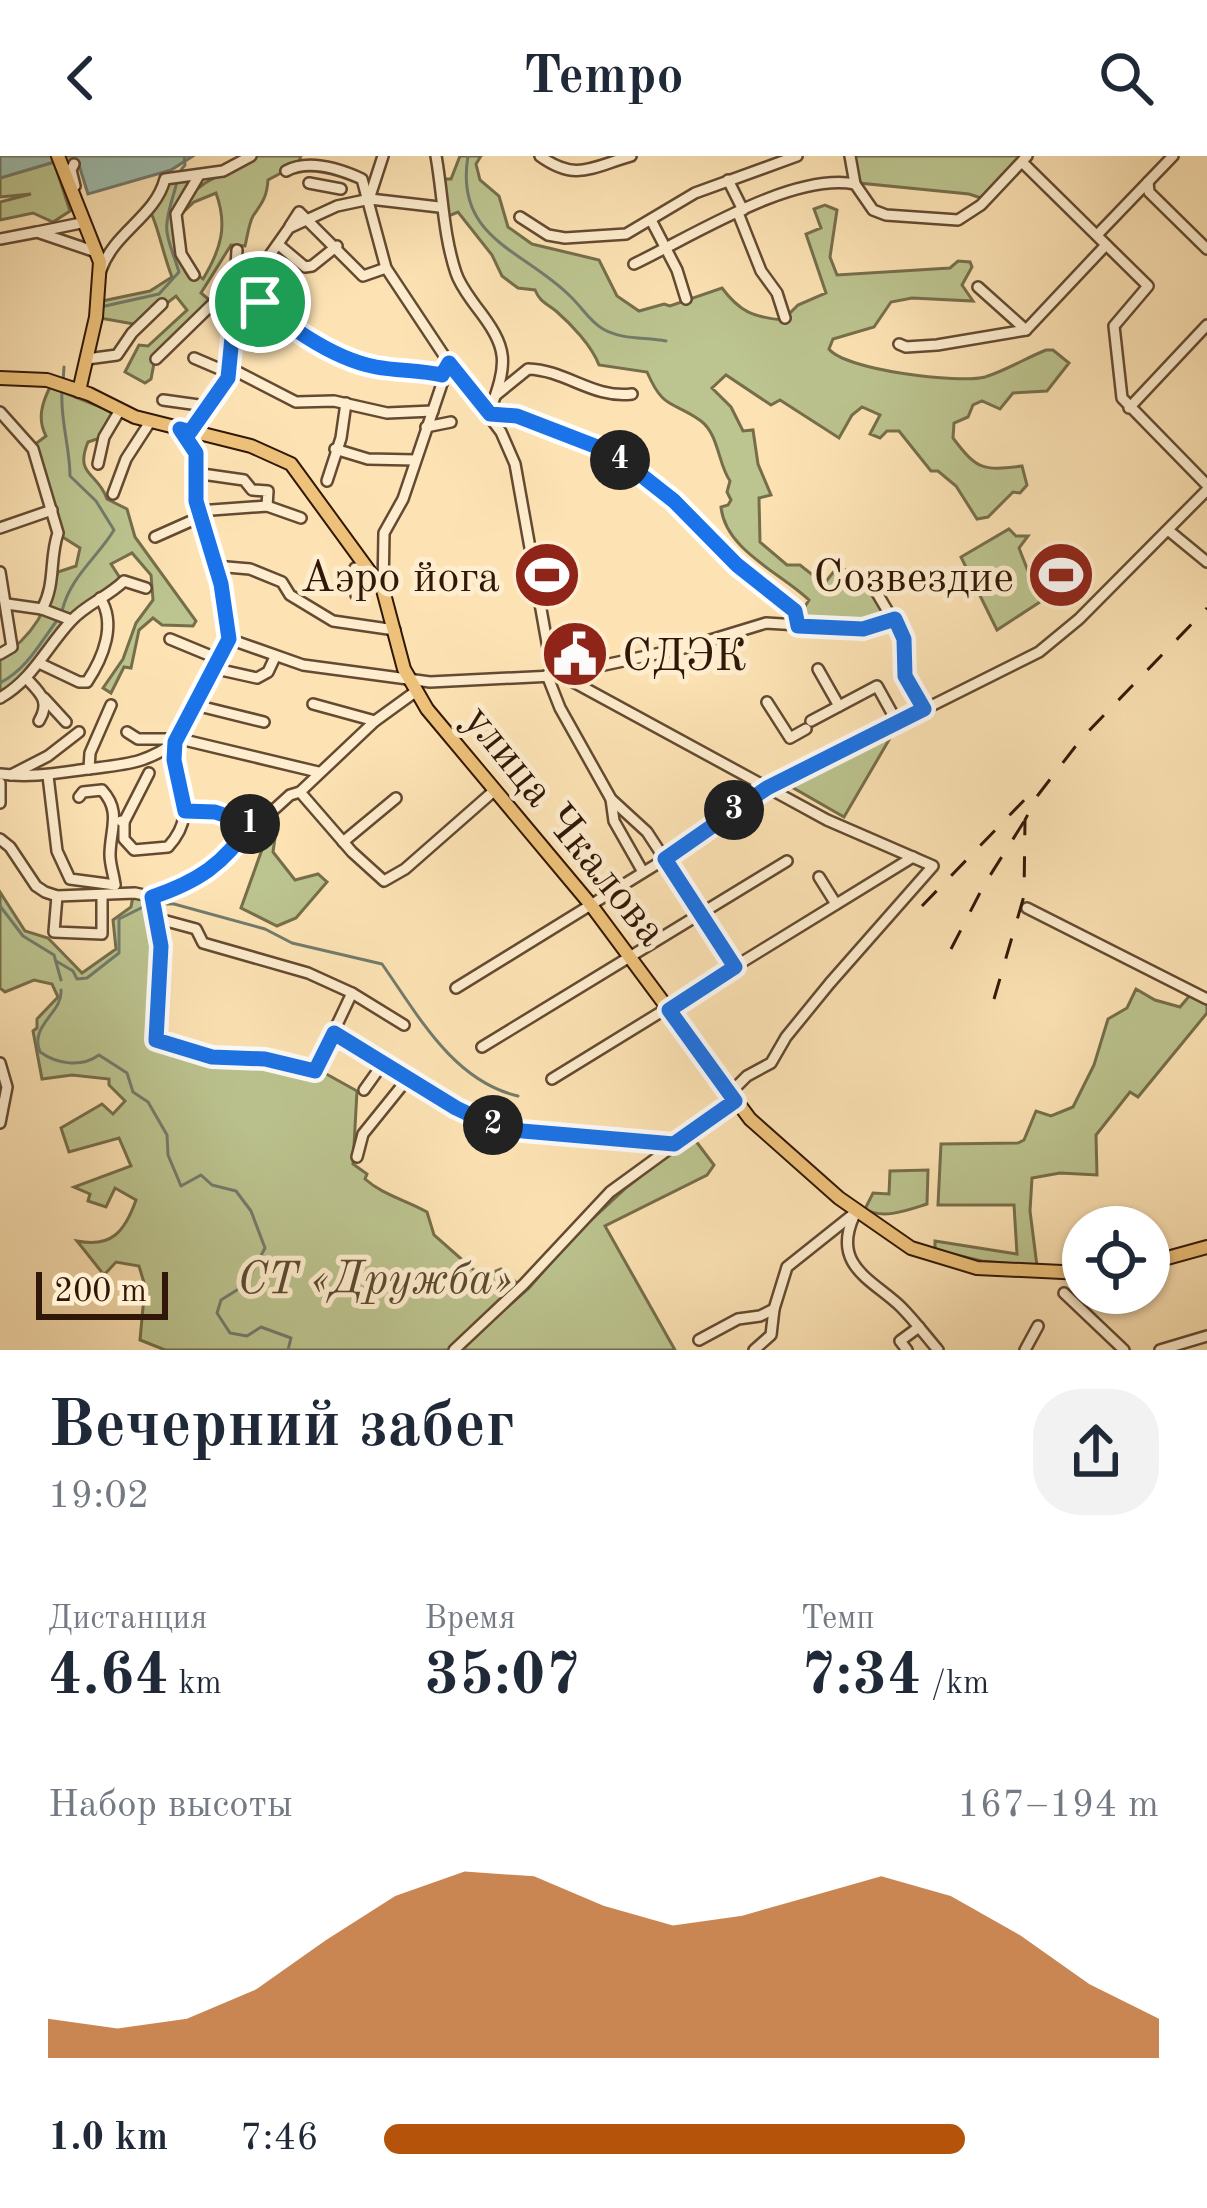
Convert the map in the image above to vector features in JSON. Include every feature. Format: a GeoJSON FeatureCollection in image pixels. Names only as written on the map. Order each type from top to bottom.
{"type":"FeatureCollection","features":[{"type":"Feature","properties":{"kind":"main road"},"geometry":{"type":"LineString","coordinates":[[64,161],[100,275],[87,359],[75,389]]}},
{"type":"Feature","properties":{"kind":"main road"},"geometry":{"type":"LineString","coordinates":[[0,378],[43,379],[150,422],[250,446],[291,464],[386,597],[416,692]]}},
{"type":"Feature","properties":{"kind":"main road","name":"улица Чкалова"},"geometry":{"type":"LineString","coordinates":[[416,692],[631,956],[732,1097],[856,1212],[930,1255],[1010,1272],[1062,1274]]}},
{"type":"Feature","properties":{"kind":"main road"},"geometry":{"type":"LineString","coordinates":[[1170,1257],[1207,1246]]}},
{"type":"Feature","properties":{"kind":"street"},"geometry":{"type":"LineString","coordinates":[[100,275],[108,252],[143,218],[173,178],[223,171],[251,156]]}},
{"type":"Feature","properties":{"kind":"street"},"geometry":{"type":"LineString","coordinates":[[370,198],[383,156]]}},
{"type":"Feature","properties":{"kind":"street"},"geometry":{"type":"LineString","coordinates":[[436,156],[439,207],[447,220],[458,280],[502,344],[504,367],[490,414]]}},
{"type":"Feature","properties":{"kind":"street"},"geometry":{"type":"LineString","coordinates":[[540,156],[561,172],[572,172],[631,156]]}},
{"type":"Feature","properties":{"kind":"street"},"geometry":{"type":"LineString","coordinates":[[520,218],[548,235],[565,238],[626,234],[695,193],[797,156]]}},
{"type":"Feature","properties":{"kind":"street"},"geometry":{"type":"LineString","coordinates":[[456,988],[665,859],[767,788],[1059,638],[1207,488],[1129,408],[1119,390],[1113,328],[1148,286],[1024,159],[982,206],[958,220],[873,210],[855,184],[850,156]]}},
{"type":"Feature","properties":{"kind":"street"},"geometry":{"type":"LineString","coordinates":[[1097,236],[1172,156]]}},
{"type":"Feature","properties":{"kind":"street"},"geometry":{"type":"LineString","coordinates":[[286,171],[298,165],[316,166],[357,176],[366,184],[386,268],[449,363],[490,414],[522,486],[550,675],[560,708],[611,799],[647,832],[735,967]]}},
{"type":"Feature","properties":{"kind":"street"},"geometry":{"type":"LineString","coordinates":[[194,275],[181,254],[176,214],[198,177]]}},
{"type":"Feature","properties":{"kind":"street"},"geometry":{"type":"LineString","coordinates":[[728,180],[761,271],[778,293],[785,318]]}},
{"type":"Feature","properties":{"kind":"street"},"geometry":{"type":"LineString","coordinates":[[634,264],[788,193],[841,181],[855,184]]}},
{"type":"Feature","properties":{"kind":"street"},"geometry":{"type":"LineString","coordinates":[[1148,182],[1156,200],[1207,249]]}},
{"type":"Feature","properties":{"kind":"street"},"geometry":{"type":"LineString","coordinates":[[309,183],[341,189]]}},
{"type":"Feature","properties":{"kind":"street"},"geometry":{"type":"LineString","coordinates":[[289,228],[337,206],[370,198],[439,207]]}},
{"type":"Feature","properties":{"kind":"street"},"geometry":{"type":"LineString","coordinates":[[79,797],[83,792],[102,790],[129,848],[168,847],[183,830],[185,811],[174,760],[177,740],[229,639],[199,514],[195,448],[185,430],[223,388],[233,327],[250,289],[298,212],[363,276],[386,268]]}},
{"type":"Feature","properties":{"kind":"street"},"geometry":{"type":"LineString","coordinates":[[651,220],[686,299]]}},
{"type":"Feature","properties":{"kind":"street"},"geometry":{"type":"LineString","coordinates":[[0,238],[81,223]]}},
{"type":"Feature","properties":{"kind":"street"},"geometry":{"type":"LineString","coordinates":[[38,232],[96,252]]}},
{"type":"Feature","properties":{"kind":"street"},"geometry":{"type":"LineString","coordinates":[[898,344],[937,345],[1026,330],[1106,245]]}},
{"type":"Feature","properties":{"kind":"street"},"geometry":{"type":"LineString","coordinates":[[280,246],[305,267],[337,246]]}},
{"type":"Feature","properties":{"kind":"street"},"geometry":{"type":"LineString","coordinates":[[156,359],[236,282],[237,250]]}},
{"type":"Feature","properties":{"kind":"street"},"geometry":{"type":"LineString","coordinates":[[236,282],[345,356],[378,368],[442,375]]}},
{"type":"Feature","properties":{"kind":"street"},"geometry":{"type":"LineString","coordinates":[[978,287],[1026,330]]}},
{"type":"Feature","properties":{"kind":"street"},"geometry":{"type":"LineString","coordinates":[[87,359],[117,355],[162,304]]}},
{"type":"Feature","properties":{"kind":"street"},"geometry":{"type":"LineString","coordinates":[[1129,408],[1207,326]]}},
{"type":"Feature","properties":{"kind":"street"},"geometry":{"type":"LineString","coordinates":[[194,358],[296,402],[346,403],[387,413],[433,411]]}},
{"type":"Feature","properties":{"kind":"street"},"geometry":{"type":"LineString","coordinates":[[386,597],[382,540],[403,499],[449,363]]}},
{"type":"Feature","properties":{"kind":"street"},"geometry":{"type":"LineString","coordinates":[[496,395],[528,369],[551,371],[601,393],[632,394]]}},
{"type":"Feature","properties":{"kind":"street"},"geometry":{"type":"LineString","coordinates":[[163,400],[206,406]]}},
{"type":"Feature","properties":{"kind":"street"},"geometry":{"type":"LineString","coordinates":[[327,481],[346,403]]}},
{"type":"Feature","properties":{"kind":"street"},"geometry":{"type":"LineString","coordinates":[[98,464],[104,437],[120,410]]}},
{"type":"Feature","properties":{"kind":"street"},"geometry":{"type":"LineString","coordinates":[[0,412],[28,443],[40,468],[58,533],[55,573],[44,610]]}},
{"type":"Feature","properties":{"kind":"street"},"geometry":{"type":"LineString","coordinates":[[490,414],[517,416],[613,453],[674,501],[737,565],[795,611],[798,626]]}},
{"type":"Feature","properties":{"kind":"street"},"geometry":{"type":"LineString","coordinates":[[113,494],[120,471],[150,422]]}},
{"type":"Feature","properties":{"kind":"street"},"geometry":{"type":"LineString","coordinates":[[426,428],[451,422]]}},
{"type":"Feature","properties":{"kind":"street"},"geometry":{"type":"LineString","coordinates":[[335,449],[368,459],[415,460]]}},
{"type":"Feature","properties":{"kind":"street"},"geometry":{"type":"LineString","coordinates":[[195,473],[244,480],[252,490],[268,491],[267,506]]}},
{"type":"Feature","properties":{"kind":"street"},"geometry":{"type":"LineString","coordinates":[[155,537],[199,514],[267,506],[301,518]]}},
{"type":"Feature","properties":{"kind":"street"},"geometry":{"type":"LineString","coordinates":[[0,528],[52,510]]}},
{"type":"Feature","properties":{"kind":"street"},"geometry":{"type":"LineString","coordinates":[[1168,530],[1207,562]]}},
{"type":"Feature","properties":{"kind":"street"},"geometry":{"type":"LineString","coordinates":[[215,566],[250,569],[282,582],[290,595],[333,621],[394,630]]}},
{"type":"Feature","properties":{"kind":"street"},"geometry":{"type":"LineString","coordinates":[[356,595],[355,568],[386,597]]}},
{"type":"Feature","properties":{"kind":"street"},"geometry":{"type":"LineString","coordinates":[[0,572],[12,647],[0,654]]}},
{"type":"Feature","properties":{"kind":"street"},"geometry":{"type":"LineString","coordinates":[[0,698],[41,664],[71,620],[100,598],[124,581],[146,588]]}},
{"type":"Feature","properties":{"kind":"street"},"geometry":{"type":"LineString","coordinates":[[877,593],[904,639],[905,676],[924,709]]}},
{"type":"Feature","properties":{"kind":"street"},"geometry":{"type":"LineString","coordinates":[[41,664],[87,682],[105,646],[107,614],[100,598]]}},
{"type":"Feature","properties":{"kind":"street"},"geometry":{"type":"LineString","coordinates":[[3,600],[71,620]]}},
{"type":"Feature","properties":{"kind":"street"},"geometry":{"type":"LineString","coordinates":[[48,776],[60,862],[70,878],[152,897],[185,886],[219,865],[250,824],[300,792],[375,721],[416,692],[440,682],[550,675],[684,648],[766,623],[863,629],[894,617]]}},
{"type":"Feature","properties":{"kind":"street"},"geometry":{"type":"LineString","coordinates":[[170,639],[214,663],[257,678],[268,672],[275,657]]}},
{"type":"Feature","properties":{"kind":"street"},"geometry":{"type":"LineString","coordinates":[[229,639],[275,657],[416,692],[440,682]]}},
{"type":"Feature","properties":{"kind":"street"},"geometry":{"type":"LineString","coordinates":[[818,669],[839,706]]}},
{"type":"Feature","properties":{"kind":"street"},"geometry":{"type":"LineString","coordinates":[[454,1350],[524,1284],[599,1202],[732,1097],[747,1076],[771,1063],[815,1001],[933,866],[827,820],[568,679],[550,675]]}},
{"type":"Feature","properties":{"kind":"street"},"geometry":{"type":"LineString","coordinates":[[26,678],[66,722]]}},
{"type":"Feature","properties":{"kind":"street"},"geometry":{"type":"LineString","coordinates":[[767,702],[790,738],[877,686],[897,722]]}},
{"type":"Feature","properties":{"kind":"street"},"geometry":{"type":"LineString","coordinates":[[39,722],[44,698]]}},
{"type":"Feature","properties":{"kind":"street"},"geometry":{"type":"LineString","coordinates":[[313,704],[375,721]]}},
{"type":"Feature","properties":{"kind":"street"},"geometry":{"type":"LineString","coordinates":[[89,769],[90,753],[111,705]]}},
{"type":"Feature","properties":{"kind":"street"},"geometry":{"type":"LineString","coordinates":[[195,705],[264,722]]}},
{"type":"Feature","properties":{"kind":"street"},"geometry":{"type":"LineString","coordinates":[[5,774],[48,756],[80,732]]}},
{"type":"Feature","properties":{"kind":"street"},"geometry":{"type":"LineString","coordinates":[[128,732],[138,739],[177,740],[318,772]]}},
{"type":"Feature","properties":{"kind":"street"},"geometry":{"type":"LineString","coordinates":[[5,774],[48,776],[123,767],[177,740]]}},
{"type":"Feature","properties":{"kind":"street"},"geometry":{"type":"LineString","coordinates":[[118,890],[110,855],[120,821],[149,773]]}},
{"type":"Feature","properties":{"kind":"street"},"geometry":{"type":"LineString","coordinates":[[741,806],[744,775]]}},
{"type":"Feature","properties":{"kind":"street"},"geometry":{"type":"LineString","coordinates":[[0,783],[0,803]]}},
{"type":"Feature","properties":{"kind":"street"},"geometry":{"type":"LineString","coordinates":[[300,792],[368,869],[387,880],[495,790]]}},
{"type":"Feature","properties":{"kind":"street"},"geometry":{"type":"LineString","coordinates":[[343,842],[396,798]]}},
{"type":"Feature","properties":{"kind":"street"},"geometry":{"type":"LineString","coordinates":[[611,799],[614,821],[644,872]]}},
{"type":"Feature","properties":{"kind":"street"},"geometry":{"type":"LineString","coordinates":[[185,811],[215,812],[250,824]]}},
{"type":"Feature","properties":{"kind":"street"},"geometry":{"type":"LineString","coordinates":[[0,839],[36,886],[57,896],[101,897],[118,890]]}},
{"type":"Feature","properties":{"kind":"street"},"geometry":{"type":"LineString","coordinates":[[552,1079],[913,857]]}},
{"type":"Feature","properties":{"kind":"street"},"geometry":{"type":"LineString","coordinates":[[482,1047],[787,861]]}},
{"type":"Feature","properties":{"kind":"street"},"geometry":{"type":"LineString","coordinates":[[819,877],[836,904]]}},
{"type":"Feature","properties":{"kind":"street"},"geometry":{"type":"LineString","coordinates":[[57,896],[54,932],[101,934],[101,897]]}},
{"type":"Feature","properties":{"kind":"street"},"geometry":{"type":"LineString","coordinates":[[152,897],[159,919],[156,1040],[212,1057],[265,1059],[315,1071],[352,993]]}},
{"type":"Feature","properties":{"kind":"street"},"geometry":{"type":"LineString","coordinates":[[1027,908],[1207,999]]}},
{"type":"Feature","properties":{"kind":"street"},"geometry":{"type":"LineString","coordinates":[[159,919],[196,929],[203,943],[308,973],[404,1025]]}},
{"type":"Feature","properties":{"kind":"street"},"geometry":{"type":"LineString","coordinates":[[334,1033],[456,1108],[500,1129],[674,1144]]}},
{"type":"Feature","properties":{"kind":"street"},"geometry":{"type":"LineString","coordinates":[[364,1090],[384,1062]]}},
{"type":"Feature","properties":{"kind":"street"},"geometry":{"type":"LineString","coordinates":[[0,1063],[7,1082],[0,1123]]}},
{"type":"Feature","properties":{"kind":"street"},"geometry":{"type":"LineString","coordinates":[[357,1156],[363,1134],[409,1077]]}},
{"type":"Feature","properties":{"kind":"street"},"geometry":{"type":"LineString","coordinates":[[754,1350],[771,1335],[787,1267],[856,1212]]}},
{"type":"Feature","properties":{"kind":"street"},"geometry":{"type":"LineString","coordinates":[[856,1212],[848,1240],[856,1269],[899,1304],[938,1350]]}},
{"type":"Feature","properties":{"kind":"street"},"geometry":{"type":"LineString","coordinates":[[699,1340],[738,1319],[774,1309]]}},
{"type":"Feature","properties":{"kind":"street"},"geometry":{"type":"LineString","coordinates":[[1086,1314],[1124,1350]]}},
{"type":"Feature","properties":{"kind":"street"},"geometry":{"type":"LineString","coordinates":[[1024,1350],[1038,1326]]}},
{"type":"Feature","properties":{"kind":"street"},"geometry":{"type":"LineString","coordinates":[[907,1350],[900,1341],[919,1327]]}},
{"type":"Feature","properties":{"kind":"street"},"geometry":{"type":"LineString","coordinates":[[1160,1350],[1207,1336]]}},
{"type":"Feature","properties":{"kind":"green space"},"geometry":{"type":"Polygon","coordinates":[[[256,156],[301,156],[298,164],[268,180],[245,246],[231,245],[201,293],[213,303],[155,358],[151,379],[145,383],[125,372],[139,345],[148,346],[187,310],[176,296],[139,325],[100,318],[102,301],[150,291],[172,277],[152,215],[147,216],[167,180],[187,177],[192,193],[256,156]],[[216,193],[194,202],[178,217],[183,251],[203,279],[221,237],[216,193]]]}},
{"type":"Feature","properties":{"kind":"green space"},"geometry":{"type":"Polygon","coordinates":[[[460,156],[481,156],[476,164],[480,180],[499,196],[508,227],[532,244],[599,260],[617,296],[639,311],[722,288],[748,312],[783,320],[798,305],[826,293],[806,234],[821,228],[814,209],[825,205],[837,210],[830,257],[837,275],[950,268],[958,261],[970,262],[962,285],[973,301],[912,298],[891,302],[874,327],[833,339],[829,349],[839,357],[879,369],[971,379],[1053,350],[1069,363],[1047,391],[1013,393],[1000,409],[982,401],[973,405],[968,417],[954,423],[953,438],[968,457],[989,468],[1022,466],[1027,485],[988,517],[977,519],[956,486],[938,471],[931,471],[899,431],[887,431],[880,438],[870,434],[880,415],[862,407],[839,438],[780,400],[771,405],[726,375],[712,388],[731,407],[743,431],[753,430],[758,464],[771,495],[759,498],[760,542],[787,565],[800,565],[824,584],[839,565],[869,588],[886,617],[875,616],[870,625],[804,625],[799,616],[809,600],[743,548],[725,522],[721,507],[731,500],[730,481],[707,427],[664,399],[647,372],[599,365],[580,336],[535,290],[518,288],[502,276],[492,255],[458,212],[446,217],[442,179],[451,179],[460,156]]]}},
{"type":"Feature","properties":{"kind":"green space"},"geometry":{"type":"Polygon","coordinates":[[[853,156],[1023,156],[981,198],[859,183],[853,156]]]}},
{"type":"Feature","properties":{"kind":"green space"},"geometry":{"type":"Polygon","coordinates":[[[54,162],[70,211],[53,222],[33,213],[0,220],[0,202],[31,194],[0,197],[0,178],[54,162]]]}},
{"type":"Feature","properties":{"kind":"green space"},"geometry":{"type":"Polygon","coordinates":[[[50,387],[116,413],[103,437],[88,442],[85,468],[107,499],[127,509],[135,537],[196,621],[193,626],[162,625],[153,618],[139,630],[131,668],[124,667],[111,693],[103,688],[153,600],[151,575],[132,553],[111,564],[120,578],[74,613],[38,663],[0,696],[0,657],[30,631],[58,572],[76,566],[80,548],[61,536],[34,445],[46,436],[42,411],[50,387]]]}},
{"type":"Feature","properties":{"kind":"green space"},"geometry":{"type":"Polygon","coordinates":[[[1009,529],[1016,536],[1028,536],[1019,548],[1039,590],[1079,588],[1066,600],[1043,600],[997,630],[961,557],[1009,529]]]}},
{"type":"Feature","properties":{"kind":"green space"},"geometry":{"type":"Polygon","coordinates":[[[893,733],[844,817],[790,786],[893,733]]]}},
{"type":"Feature","properties":{"kind":"green space"},"geometry":{"type":"Polygon","coordinates":[[[277,824],[273,852],[295,880],[318,874],[327,882],[296,918],[277,926],[241,908],[269,830],[277,824]]]}},
{"type":"Feature","properties":{"kind":"green space","name":"СТ «Дружба»"},"geometry":{"type":"Polygon","coordinates":[[[0,892],[25,931],[48,938],[82,973],[116,949],[113,920],[131,907],[133,896],[149,899],[158,931],[154,1035],[158,1046],[206,1059],[266,1061],[305,1074],[321,1071],[357,1091],[353,1164],[367,1174],[365,1179],[427,1212],[434,1235],[476,1272],[484,1276],[501,1269],[519,1285],[449,1350],[165,1350],[140,1340],[145,1286],[139,1266],[116,1262],[104,1275],[77,1241],[99,1242],[115,1235],[136,1200],[115,1188],[106,1207],[88,1201],[90,1194],[74,1187],[131,1166],[119,1138],[69,1152],[61,1128],[102,1104],[113,1114],[125,1101],[109,1079],[72,1075],[42,1079],[33,1031],[37,1019],[58,997],[52,984],[34,980],[5,992],[0,988],[0,892]]]}},
{"type":"Feature","properties":{"kind":"green space"},"geometry":{"type":"Polygon","coordinates":[[[1136,989],[1180,1007],[1191,994],[1207,1002],[1207,1013],[1138,1097],[1130,1092],[1096,1135],[1097,1175],[1060,1173],[1032,1178],[1030,1211],[1037,1266],[935,1250],[935,1241],[1017,1254],[1014,1205],[938,1205],[941,1144],[1018,1143],[1024,1140],[1036,1111],[1051,1116],[1073,1107],[1094,1065],[1108,1019],[1127,1008],[1136,989]]]}},
{"type":"Feature","properties":{"kind":"green space"},"geometry":{"type":"Polygon","coordinates":[[[692,1136],[714,1165],[707,1175],[605,1226],[675,1350],[459,1350],[529,1288],[575,1235],[627,1187],[692,1136]]]}},
{"type":"Feature","properties":{"kind":"green space"},"geometry":{"type":"Polygon","coordinates":[[[928,1170],[927,1204],[888,1214],[865,1209],[873,1193],[889,1194],[890,1171],[928,1170]]]}},
{"type":"Feature","properties":{"kind":"shaded area"},"geometry":{"type":"Polygon","coordinates":[[[0,156],[193,156],[171,170],[88,194],[79,165],[54,162],[0,178],[0,156]]]}},
{"type":"Feature","properties":{"kind":"waterway"},"geometry":{"type":"LineString","coordinates":[[105,306],[159,294],[179,272],[167,226],[184,156]]}},
{"type":"Feature","properties":{"kind":"waterway"},"geometry":{"type":"LineString","coordinates":[[468,156],[466,184],[472,206],[496,240],[552,280],[603,329],[666,341]]}},
{"type":"Feature","properties":{"kind":"waterway"},"geometry":{"type":"LineString","coordinates":[[63,382],[64,367]]}},
{"type":"Feature","properties":{"kind":"waterway"},"geometry":{"type":"LineString","coordinates":[[62,391],[70,476],[96,501],[114,530],[77,578],[62,611]]}},
{"type":"Feature","properties":{"kind":"waterway"},"geometry":{"type":"LineString","coordinates":[[0,683],[25,663],[58,619]]}},
{"type":"Feature","properties":{"kind":"waterway"},"geometry":{"type":"LineString","coordinates":[[56,961],[77,979],[87,978],[119,953],[119,919],[149,904]]}},
{"type":"Feature","properties":{"kind":"waterway"},"geometry":{"type":"LineString","coordinates":[[160,904],[174,904],[265,929],[292,943],[382,964],[456,1061],[495,1088],[518,1096]]}},
{"type":"Feature","properties":{"kind":"waterway"},"geometry":{"type":"LineString","coordinates":[[0,906],[23,936],[54,955],[61,980]]}},
{"type":"Feature","properties":{"kind":"waterway"},"geometry":{"type":"LineString","coordinates":[[61,990],[39,1034],[40,1052],[69,1063],[99,1055],[127,1073],[133,1092],[148,1102],[167,1135],[168,1155],[181,1186],[201,1175],[212,1185],[236,1191],[251,1211],[265,1248],[245,1285],[221,1300],[217,1313],[230,1333],[247,1336],[261,1327],[291,1338],[288,1350]]}},
{"type":"Feature","properties":{"kind":"railway"},"geometry":{"type":"LineString","coordinates":[[994,999],[1024,896],[1025,820],[1038,795],[1082,738],[1207,608]]}},
{"type":"Feature","properties":{"kind":"railway"},"geometry":{"type":"LineString","coordinates":[[922,906],[1032,792]]}},
{"type":"Feature","properties":{"kind":"railway"},"geometry":{"type":"LineString","coordinates":[[951,949],[1025,820]]}},
{"type":"Feature","properties":{"kind":"place","name":"Аэро йога"},"geometry":{"type":"Point","coordinates":[547,575]}},
{"type":"Feature","properties":{"kind":"place","name":"Созвездие"},"geometry":{"type":"Point","coordinates":[1061,575]}},
{"type":"Feature","properties":{"kind":"place","name":"СДЭК"},"geometry":{"type":"Point","coordinates":[575,654]}},
{"type":"Feature","properties":{"kind":"route"},"geometry":{"type":"LineString","coordinates":[[250,289],[260,302],[328,348],[362,364],[442,375],[449,363],[490,414],[506,412],[613,453],[674,501],[737,565],[795,611],[798,626],[863,629],[895,619],[904,639],[905,676],[924,709],[767,788],[665,859],[735,967],[669,1010],[735,1101],[674,1144],[500,1129],[456,1108],[334,1033],[315,1071],[307,1072],[265,1059],[212,1057],[156,1040],[161,946],[152,897],[185,886],[219,865],[250,824],[215,812],[185,811],[174,760],[175,742],[229,639],[221,584],[196,501],[195,448],[180,429],[190,432],[228,378],[233,327],[250,289]]}}]}
